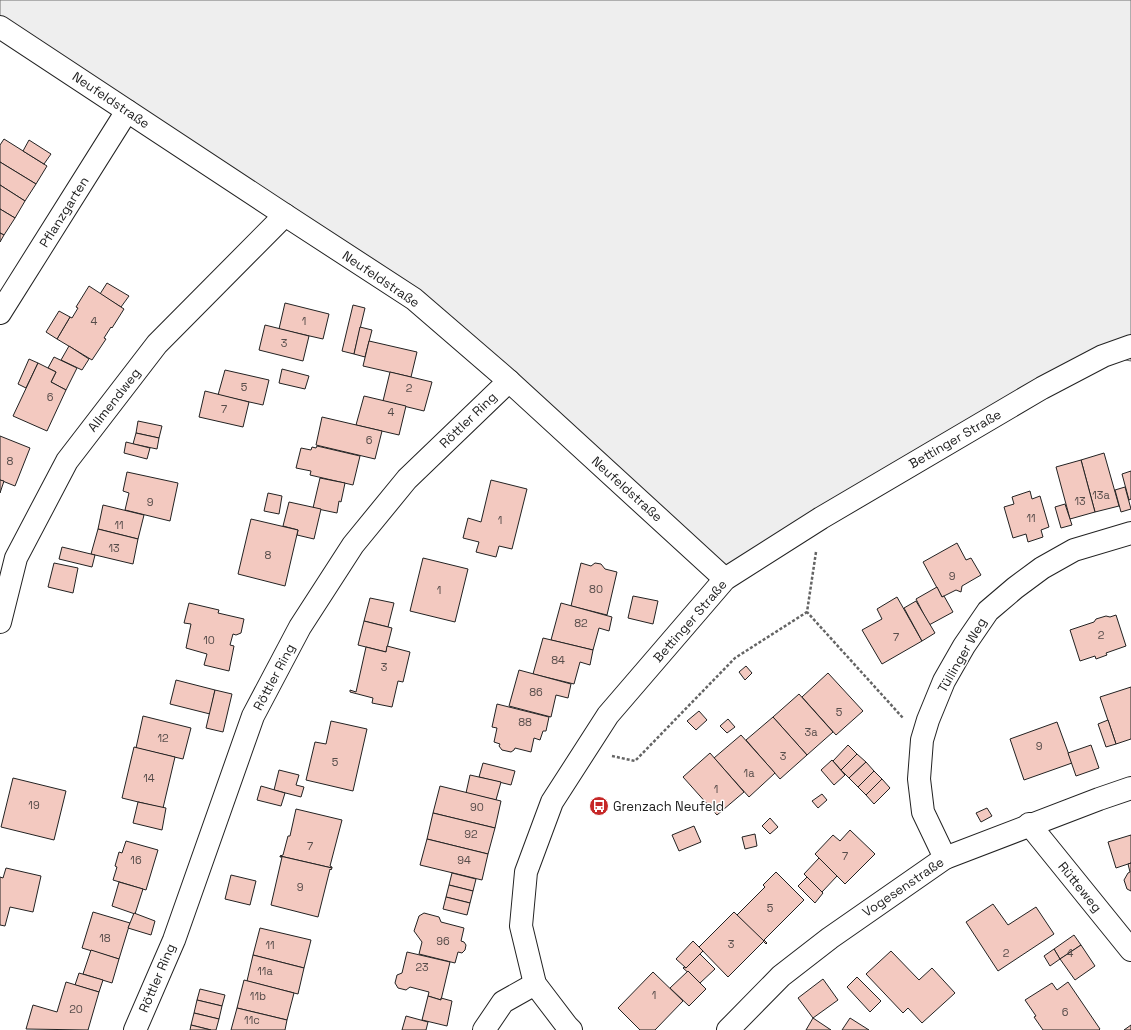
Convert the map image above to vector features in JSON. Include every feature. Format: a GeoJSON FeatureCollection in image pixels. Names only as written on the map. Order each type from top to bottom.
{"type":"FeatureCollection","features":[{"type":"Feature","properties":{"kind":"street","name":"Neufeldstraße"},"geometry":{"type":"LineString","coordinates":[[0,27],[414,299],[509,381],[725,579]]}},
{"type":"Feature","properties":{"kind":"street","name":"Pflanzgarten"},"geometry":{"type":"LineString","coordinates":[[0,313],[127,111]]}},
{"type":"Feature","properties":{"kind":"street","name":"Allmendweg"},"geometry":{"type":"LineString","coordinates":[[0,622],[16,558],[67,461],[157,344],[285,215]]}},
{"type":"Feature","properties":{"kind":"street","name":"Bettinger Straße"},"geometry":{"type":"LineString","coordinates":[[571,1030],[535,984],[521,926],[526,872],[552,802],[608,715],[725,579],[821,518],[1042,388],[1103,356],[1131,346]]}},
{"type":"Feature","properties":{"kind":"street","name":"Röttler Ring"},"geometry":{"type":"LineString","coordinates":[[134,1030],[174,940],[253,716],[300,627],[353,545],[407,479],[509,381]]}},
{"type":"Feature","properties":{"kind":"street","name":"Tüllinger Weg"},"geometry":{"type":"LineString","coordinates":[[945,858],[922,812],[919,779],[922,740],[928,720],[944,681],[964,646],[988,610],[1042,568],[1074,550],[1131,533]]}},
{"type":"Feature","properties":{"kind":"street","name":"Vogesenstraße"},"geometry":{"type":"LineString","coordinates":[[728,1030],[781,976],[817,947],[945,858],[1098,798],[1131,788]]}},
{"type":"Feature","properties":{"kind":"street","name":"Rütteweg"},"geometry":{"type":"LineString","coordinates":[[1029,824],[1131,950]]}},
{"type":"Feature","properties":{"kind":"street"},"geometry":{"type":"LineString","coordinates":[[484,1030],[503,1002],[535,984]]}},
{"type":"Feature","properties":{"kind":"path"},"geometry":{"type":"LineString","coordinates":[[586,749],[635,761],[735,658],[807,612],[821,518]]}},
{"type":"Feature","properties":{"kind":"path"},"geometry":{"type":"LineString","coordinates":[[807,612],[922,740]]}},
{"type":"Feature","properties":{"kind":"shaded area"},"geometry":{"type":"Polygon","coordinates":[[[0,0],[1131,0],[1131,361],[1103,356],[725,579],[414,299],[0,27],[0,0]]]}},
{"type":"Feature","properties":{"kind":"building"},"geometry":{"type":"Polygon","coordinates":[[[4,139],[47,166],[36,184],[0,162],[0,145],[4,139]]]}},
{"type":"Feature","properties":{"kind":"building"},"geometry":{"type":"Polygon","coordinates":[[[29,140],[51,154],[44,164],[23,151],[29,140]]]}},
{"type":"Feature","properties":{"kind":"building"},"geometry":{"type":"Polygon","coordinates":[[[0,162],[36,184],[25,201],[0,185],[0,162]]]}},
{"type":"Feature","properties":{"kind":"building"},"geometry":{"type":"Polygon","coordinates":[[[0,185],[25,201],[15,218],[0,209],[0,185]]]}},
{"type":"Feature","properties":{"kind":"building"},"geometry":{"type":"Polygon","coordinates":[[[0,209],[15,218],[4,235],[0,233],[0,209]]]}},
{"type":"Feature","properties":{"kind":"building"},"geometry":{"type":"Polygon","coordinates":[[[0,233],[4,235],[0,242],[0,233]]]}},
{"type":"Feature","properties":{"kind":"building"},"geometry":{"type":"Polygon","coordinates":[[[107,283],[129,296],[121,307],[100,294],[107,283]]]}},
{"type":"Feature","properties":{"kind":"building"},"geometry":{"type":"Polygon","coordinates":[[[89,286],[124,309],[104,338],[106,339],[92,360],[57,339],[70,317],[72,318],[78,308],[76,307],[89,286]]]}},
{"type":"Feature","properties":{"kind":"building"},"geometry":{"type":"Polygon","coordinates":[[[285,303],[329,314],[323,339],[279,329],[285,303]]]}},
{"type":"Feature","properties":{"kind":"building"},"geometry":{"type":"Polygon","coordinates":[[[353,305],[365,308],[354,354],[342,351],[353,305]]]}},
{"type":"Feature","properties":{"kind":"building"},"geometry":{"type":"Polygon","coordinates":[[[59,311],[70,317],[57,339],[46,332],[59,311]]]}},
{"type":"Feature","properties":{"kind":"building"},"geometry":{"type":"Polygon","coordinates":[[[265,325],[309,336],[303,361],[259,350],[265,325]]]}},
{"type":"Feature","properties":{"kind":"building"},"geometry":{"type":"Polygon","coordinates":[[[360,327],[372,330],[365,357],[354,354],[360,327]]]}},
{"type":"Feature","properties":{"kind":"building"},"geometry":{"type":"Polygon","coordinates":[[[369,341],[417,352],[411,377],[363,366],[369,341]]]}},
{"type":"Feature","properties":{"kind":"building"},"geometry":{"type":"Polygon","coordinates":[[[69,346],[89,359],[82,370],[61,360],[69,346]]]}},
{"type":"Feature","properties":{"kind":"building"},"geometry":{"type":"Polygon","coordinates":[[[54,357],[77,368],[66,390],[51,382],[56,372],[48,368],[54,357]]]}},
{"type":"Feature","properties":{"kind":"building"},"geometry":{"type":"Polygon","coordinates":[[[29,359],[38,363],[26,388],[18,384],[29,359]]]}},
{"type":"Feature","properties":{"kind":"building"},"geometry":{"type":"Polygon","coordinates":[[[38,363],[56,372],[51,382],[66,390],[47,431],[13,416],[38,363]]]}},
{"type":"Feature","properties":{"kind":"building"},"geometry":{"type":"Polygon","coordinates":[[[282,369],[309,376],[305,389],[279,383],[282,369]]]}},
{"type":"Feature","properties":{"kind":"building"},"geometry":{"type":"Polygon","coordinates":[[[225,370],[269,380],[263,405],[218,395],[225,370]]]}},
{"type":"Feature","properties":{"kind":"building"},"geometry":{"type":"Polygon","coordinates":[[[390,372],[432,382],[424,411],[383,401],[390,372]]]}},
{"type":"Feature","properties":{"kind":"building"},"geometry":{"type":"Polygon","coordinates":[[[205,391],[249,402],[243,427],[199,417],[205,391]]]}},
{"type":"Feature","properties":{"kind":"building"},"geometry":{"type":"Polygon","coordinates":[[[364,396],[406,406],[399,435],[356,425],[364,396]]]}},
{"type":"Feature","properties":{"kind":"building"},"geometry":{"type":"Polygon","coordinates":[[[322,417],[382,431],[375,459],[316,445],[322,417]]]}},
{"type":"Feature","properties":{"kind":"building"},"geometry":{"type":"Polygon","coordinates":[[[138,421],[162,426],[159,438],[136,433],[138,421]]]}},
{"type":"Feature","properties":{"kind":"building"},"geometry":{"type":"Polygon","coordinates":[[[136,433],[159,438],[157,449],[133,444],[136,433]]]}},
{"type":"Feature","properties":{"kind":"building"},"geometry":{"type":"Polygon","coordinates":[[[0,436],[30,448],[15,486],[0,480],[0,436]]]}},
{"type":"Feature","properties":{"kind":"building"},"geometry":{"type":"Polygon","coordinates":[[[126,442],[150,448],[147,459],[124,453],[126,442]]]}},
{"type":"Feature","properties":{"kind":"building"},"geometry":{"type":"Polygon","coordinates":[[[317,446],[360,456],[353,485],[310,475],[311,471],[296,468],[301,448],[311,450],[312,447],[316,448],[317,446]]]}},
{"type":"Feature","properties":{"kind":"building"},"geometry":{"type":"Polygon","coordinates":[[[1104,453],[1119,506],[1095,512],[1081,460],[1104,453]]]}},
{"type":"Feature","properties":{"kind":"building"},"geometry":{"type":"Polygon","coordinates":[[[1081,460],[1095,512],[1070,519],[1056,467],[1081,460]]]}},
{"type":"Feature","properties":{"kind":"building"},"geometry":{"type":"Polygon","coordinates":[[[1131,471],[1131,499],[1129,500],[1122,474],[1131,471]]]}},
{"type":"Feature","properties":{"kind":"building"},"geometry":{"type":"Polygon","coordinates":[[[127,472],[178,483],[170,521],[125,510],[129,493],[123,491],[127,472]]]}},
{"type":"Feature","properties":{"kind":"building"},"geometry":{"type":"Polygon","coordinates":[[[320,478],[345,483],[337,513],[313,508],[320,478]]]}},
{"type":"Feature","properties":{"kind":"building"},"geometry":{"type":"Polygon","coordinates":[[[0,480],[4,481],[0,493],[0,480]]]}},
{"type":"Feature","properties":{"kind":"building"},"geometry":{"type":"Polygon","coordinates":[[[491,480],[527,489],[512,549],[499,546],[496,557],[476,552],[479,542],[463,538],[468,518],[481,522],[491,480]]]}},
{"type":"Feature","properties":{"kind":"building"},"geometry":{"type":"Polygon","coordinates":[[[1125,487],[1131,509],[1121,512],[1115,490],[1125,487]]]}},
{"type":"Feature","properties":{"kind":"building"},"geometry":{"type":"Polygon","coordinates":[[[1030,491],[1032,499],[1040,496],[1049,527],[1041,530],[1043,537],[1028,542],[1026,534],[1013,538],[1004,507],[1014,504],[1012,497],[1030,491]]]}},
{"type":"Feature","properties":{"kind":"building"},"geometry":{"type":"Polygon","coordinates":[[[268,493],[282,496],[279,514],[264,511],[268,493]]]}},
{"type":"Feature","properties":{"kind":"building"},"geometry":{"type":"Polygon","coordinates":[[[289,502],[321,509],[314,539],[297,535],[298,530],[283,526],[289,502]]]}},
{"type":"Feature","properties":{"kind":"building"},"geometry":{"type":"Polygon","coordinates":[[[1065,504],[1072,525],[1061,528],[1055,507],[1065,504]]]}},
{"type":"Feature","properties":{"kind":"building"},"geometry":{"type":"Polygon","coordinates":[[[103,505],[144,515],[138,539],[98,529],[103,505]]]}},
{"type":"Feature","properties":{"kind":"building"},"geometry":{"type":"Polygon","coordinates":[[[251,519],[298,530],[285,586],[238,574],[251,519]]]}},
{"type":"Feature","properties":{"kind":"building"},"geometry":{"type":"Polygon","coordinates":[[[98,529],[138,539],[133,564],[91,554],[98,529]]]}},
{"type":"Feature","properties":{"kind":"building"},"geometry":{"type":"Polygon","coordinates":[[[957,543],[966,560],[971,558],[981,575],[962,586],[961,592],[956,590],[942,597],[923,562],[957,543]]]}},
{"type":"Feature","properties":{"kind":"building"},"geometry":{"type":"Polygon","coordinates":[[[62,547],[95,555],[92,567],[59,559],[62,547]]]}},
{"type":"Feature","properties":{"kind":"building"},"geometry":{"type":"Polygon","coordinates":[[[423,558],[468,569],[455,622],[410,611],[423,558]]]}},
{"type":"Feature","properties":{"kind":"building"},"geometry":{"type":"Polygon","coordinates":[[[54,563],[78,568],[73,593],[48,587],[54,563]]]}},
{"type":"Feature","properties":{"kind":"building"},"geometry":{"type":"Polygon","coordinates":[[[581,563],[591,566],[595,563],[601,564],[605,569],[617,572],[607,615],[571,606],[581,563]]]}},
{"type":"Feature","properties":{"kind":"building"},"geometry":{"type":"Polygon","coordinates":[[[937,587],[953,612],[929,625],[916,599],[937,587]]]}},
{"type":"Feature","properties":{"kind":"building"},"geometry":{"type":"Polygon","coordinates":[[[633,596],[658,601],[653,624],[628,618],[633,596]]]}},
{"type":"Feature","properties":{"kind":"building"},"geometry":{"type":"Polygon","coordinates":[[[897,597],[922,641],[882,664],[862,630],[882,619],[877,609],[897,597]]]}},
{"type":"Feature","properties":{"kind":"building"},"geometry":{"type":"Polygon","coordinates":[[[370,598],[394,603],[388,627],[364,621],[370,598]]]}},
{"type":"Feature","properties":{"kind":"building"},"geometry":{"type":"Polygon","coordinates":[[[916,601],[935,633],[922,641],[904,608],[916,601]]]}},
{"type":"Feature","properties":{"kind":"building"},"geometry":{"type":"Polygon","coordinates":[[[189,603],[219,610],[218,613],[244,619],[241,633],[236,635],[233,634],[230,645],[234,646],[229,671],[204,665],[207,654],[186,648],[191,624],[184,623],[189,603]]]}},
{"type":"Feature","properties":{"kind":"building"},"geometry":{"type":"Polygon","coordinates":[[[561,603],[612,617],[609,631],[599,628],[593,650],[551,640],[561,603]]]}},
{"type":"Feature","properties":{"kind":"building"},"geometry":{"type":"Polygon","coordinates":[[[1116,615],[1126,646],[1106,653],[1107,655],[1096,659],[1095,656],[1080,661],[1070,630],[1094,622],[1096,619],[1116,615]]]}},
{"type":"Feature","properties":{"kind":"building"},"geometry":{"type":"Polygon","coordinates":[[[364,621],[392,628],[386,652],[358,645],[364,621]]]}},
{"type":"Feature","properties":{"kind":"building"},"geometry":{"type":"Polygon","coordinates":[[[543,638],[593,650],[590,665],[580,662],[574,684],[533,674],[543,638]]]}},
{"type":"Feature","properties":{"kind":"building"},"geometry":{"type":"Polygon","coordinates":[[[387,646],[410,652],[403,682],[398,681],[392,707],[372,703],[373,698],[350,692],[350,690],[356,692],[366,647],[386,652],[387,646]]]}},
{"type":"Feature","properties":{"kind":"building"},"geometry":{"type":"Polygon","coordinates":[[[746,666],[752,673],[745,680],[739,672],[746,666]]]}},
{"type":"Feature","properties":{"kind":"building"},"geometry":{"type":"Polygon","coordinates":[[[519,670],[571,684],[568,698],[556,695],[551,717],[509,706],[519,670]]]}},
{"type":"Feature","properties":{"kind":"building"},"geometry":{"type":"Polygon","coordinates":[[[828,673],[863,711],[836,735],[802,697],[828,673]]]}},
{"type":"Feature","properties":{"kind":"building"},"geometry":{"type":"Polygon","coordinates":[[[176,680],[215,690],[210,714],[170,704],[176,680]]]}},
{"type":"Feature","properties":{"kind":"building"},"geometry":{"type":"Polygon","coordinates":[[[1131,687],[1131,739],[1116,744],[1100,697],[1131,687]]]}},
{"type":"Feature","properties":{"kind":"building"},"geometry":{"type":"Polygon","coordinates":[[[215,690],[232,694],[223,732],[206,728],[215,690]]]}},
{"type":"Feature","properties":{"kind":"building"},"geometry":{"type":"Polygon","coordinates":[[[799,694],[833,732],[807,755],[773,717],[799,694]]]}},
{"type":"Feature","properties":{"kind":"building"},"geometry":{"type":"Polygon","coordinates":[[[497,704],[549,717],[546,731],[543,731],[540,740],[534,738],[531,752],[515,748],[511,752],[502,750],[499,746],[500,744],[494,742],[497,728],[492,727],[497,704]]]}},
{"type":"Feature","properties":{"kind":"building"},"geometry":{"type":"Polygon","coordinates":[[[699,711],[707,720],[696,730],[687,721],[699,711]]]}},
{"type":"Feature","properties":{"kind":"building"},"geometry":{"type":"Polygon","coordinates":[[[143,716],[191,728],[183,759],[136,748],[143,716]]]}},
{"type":"Feature","properties":{"kind":"building"},"geometry":{"type":"Polygon","coordinates":[[[773,717],[807,755],[780,779],[746,740],[773,717]]]}},
{"type":"Feature","properties":{"kind":"building"},"geometry":{"type":"Polygon","coordinates":[[[728,719],[735,727],[727,733],[720,726],[728,719]]]}},
{"type":"Feature","properties":{"kind":"building"},"geometry":{"type":"Polygon","coordinates":[[[1108,720],[1116,744],[1106,747],[1098,724],[1108,720]]]}},
{"type":"Feature","properties":{"kind":"building"},"geometry":{"type":"Polygon","coordinates":[[[331,721],[367,729],[353,791],[306,780],[315,742],[326,744],[331,721]]]}},
{"type":"Feature","properties":{"kind":"building"},"geometry":{"type":"Polygon","coordinates":[[[1057,722],[1072,763],[1024,780],[1010,739],[1057,722]]]}},
{"type":"Feature","properties":{"kind":"building"},"geometry":{"type":"Polygon","coordinates":[[[741,735],[775,773],[749,797],[714,758],[741,735]]]}},
{"type":"Feature","properties":{"kind":"building"},"geometry":{"type":"Polygon","coordinates":[[[848,745],[857,754],[841,770],[833,761],[848,745]]]}},
{"type":"Feature","properties":{"kind":"building"},"geometry":{"type":"Polygon","coordinates":[[[1091,745],[1099,768],[1076,776],[1068,753],[1091,745]]]}},
{"type":"Feature","properties":{"kind":"building"},"geometry":{"type":"Polygon","coordinates":[[[134,747],[175,757],[163,808],[122,798],[134,747]]]}},
{"type":"Feature","properties":{"kind":"building"},"geometry":{"type":"Polygon","coordinates":[[[710,753],[744,792],[717,815],[683,777],[710,753]]]}},
{"type":"Feature","properties":{"kind":"building"},"geometry":{"type":"Polygon","coordinates":[[[857,754],[866,762],[849,778],[841,770],[857,754]]]}},
{"type":"Feature","properties":{"kind":"building"},"geometry":{"type":"Polygon","coordinates":[[[832,760],[845,775],[834,785],[821,770],[832,760]]]}},
{"type":"Feature","properties":{"kind":"building"},"geometry":{"type":"Polygon","coordinates":[[[866,762],[874,771],[858,787],[849,778],[866,762]]]}},
{"type":"Feature","properties":{"kind":"building"},"geometry":{"type":"Polygon","coordinates":[[[483,763],[515,771],[511,785],[479,777],[483,763]]]}},
{"type":"Feature","properties":{"kind":"building"},"geometry":{"type":"Polygon","coordinates":[[[279,770],[299,775],[296,785],[304,787],[301,797],[274,790],[279,770]]]}},
{"type":"Feature","properties":{"kind":"building"},"geometry":{"type":"Polygon","coordinates":[[[874,771],[882,779],[866,795],[858,787],[874,771]]]}},
{"type":"Feature","properties":{"kind":"building"},"geometry":{"type":"Polygon","coordinates":[[[470,775],[501,782],[496,800],[466,793],[470,775]]]}},
{"type":"Feature","properties":{"kind":"building"},"geometry":{"type":"Polygon","coordinates":[[[13,778],[66,791],[54,840],[1,827],[13,778]]]}},
{"type":"Feature","properties":{"kind":"building"},"geometry":{"type":"Polygon","coordinates":[[[882,779],[890,788],[874,804],[866,795],[882,779]]]}},
{"type":"Feature","properties":{"kind":"building"},"geometry":{"type":"Polygon","coordinates":[[[261,786],[285,793],[281,806],[257,800],[261,786]]]}},
{"type":"Feature","properties":{"kind":"building"},"geometry":{"type":"Polygon","coordinates":[[[440,786],[501,801],[495,828],[433,813],[440,786]]]}},
{"type":"Feature","properties":{"kind":"building"},"geometry":{"type":"Polygon","coordinates":[[[822,794],[827,800],[818,808],[812,801],[822,794]]]}},
{"type":"Feature","properties":{"kind":"building"},"geometry":{"type":"Polygon","coordinates":[[[138,802],[166,808],[162,830],[133,823],[138,802]]]}},
{"type":"Feature","properties":{"kind":"building"},"geometry":{"type":"Polygon","coordinates":[[[987,808],[992,816],[981,822],[976,813],[987,808]]]}},
{"type":"Feature","properties":{"kind":"building"},"geometry":{"type":"Polygon","coordinates":[[[296,809],[342,820],[330,866],[332,868],[280,856],[283,855],[288,836],[290,836],[296,809]]]}},
{"type":"Feature","properties":{"kind":"building"},"geometry":{"type":"Polygon","coordinates":[[[433,813],[495,828],[488,854],[427,839],[433,813]]]}},
{"type":"Feature","properties":{"kind":"building"},"geometry":{"type":"Polygon","coordinates":[[[770,818],[778,827],[770,834],[762,826],[770,818]]]}},
{"type":"Feature","properties":{"kind":"building"},"geometry":{"type":"Polygon","coordinates":[[[694,826],[701,842],[679,851],[672,835],[694,826]]]}},
{"type":"Feature","properties":{"kind":"building"},"geometry":{"type":"Polygon","coordinates":[[[850,830],[875,854],[845,884],[815,854],[833,835],[840,841],[850,830]]]}},
{"type":"Feature","properties":{"kind":"building"},"geometry":{"type":"Polygon","coordinates":[[[755,834],[757,846],[745,849],[742,837],[755,834]]]}},
{"type":"Feature","properties":{"kind":"building"},"geometry":{"type":"Polygon","coordinates":[[[1131,835],[1131,863],[1116,868],[1108,842],[1131,835]]]}},
{"type":"Feature","properties":{"kind":"building"},"geometry":{"type":"Polygon","coordinates":[[[427,839],[488,854],[482,880],[420,865],[427,839]]]}},
{"type":"Feature","properties":{"kind":"building"},"geometry":{"type":"Polygon","coordinates":[[[126,841],[158,850],[146,890],[113,880],[119,852],[122,853],[126,841]]]}},
{"type":"Feature","properties":{"kind":"building"},"geometry":{"type":"Polygon","coordinates":[[[280,856],[332,868],[331,870],[330,869],[318,917],[271,905],[282,857],[280,856]]]}},
{"type":"Feature","properties":{"kind":"building"},"geometry":{"type":"Polygon","coordinates":[[[819,858],[837,876],[822,892],[804,874],[819,858]]]}},
{"type":"Feature","properties":{"kind":"building"},"geometry":{"type":"Polygon","coordinates":[[[1131,863],[1131,891],[1127,889],[1124,880],[1130,872],[1128,864],[1131,863]]]}},
{"type":"Feature","properties":{"kind":"building"},"geometry":{"type":"Polygon","coordinates":[[[6,868],[41,876],[33,912],[10,907],[5,926],[0,925],[0,877],[3,878],[6,868]]]}},
{"type":"Feature","properties":{"kind":"building"},"geometry":{"type":"Polygon","coordinates":[[[776,872],[804,900],[764,940],[767,943],[766,944],[737,915],[765,887],[763,885],[776,872]]]}},
{"type":"Feature","properties":{"kind":"building"},"geometry":{"type":"Polygon","coordinates":[[[452,873],[476,879],[473,891],[449,885],[452,873]]]}},
{"type":"Feature","properties":{"kind":"building"},"geometry":{"type":"Polygon","coordinates":[[[231,875],[256,881],[250,905],[225,899],[231,875]]]}},
{"type":"Feature","properties":{"kind":"building"},"geometry":{"type":"Polygon","coordinates":[[[807,877],[823,893],[815,903],[798,886],[807,877]]]}},
{"type":"Feature","properties":{"kind":"building"},"geometry":{"type":"Polygon","coordinates":[[[119,882],[143,889],[135,914],[112,906],[119,882]]]}},
{"type":"Feature","properties":{"kind":"building"},"geometry":{"type":"Polygon","coordinates":[[[449,885],[473,891],[470,903],[446,897],[449,885]]]}},
{"type":"Feature","properties":{"kind":"building"},"geometry":{"type":"Polygon","coordinates":[[[446,897],[470,903],[467,915],[443,909],[446,897]]]}},
{"type":"Feature","properties":{"kind":"building"},"geometry":{"type":"Polygon","coordinates":[[[993,904],[1008,925],[1036,907],[1054,934],[998,971],[966,922],[993,904]]]}},
{"type":"Feature","properties":{"kind":"building"},"geometry":{"type":"Polygon","coordinates":[[[93,912],[130,923],[119,959],[82,948],[93,912]]]}},
{"type":"Feature","properties":{"kind":"building"},"geometry":{"type":"Polygon","coordinates":[[[734,912],[764,941],[728,977],[699,947],[734,912]]]}},
{"type":"Feature","properties":{"kind":"building"},"geometry":{"type":"Polygon","coordinates":[[[134,913],[155,921],[151,935],[128,928],[134,913]]]}},
{"type":"Feature","properties":{"kind":"building"},"geometry":{"type":"Polygon","coordinates":[[[424,913],[439,917],[441,922],[464,928],[461,941],[466,945],[465,950],[462,953],[458,952],[455,963],[419,954],[422,942],[414,931],[419,916],[424,913]]]}},
{"type":"Feature","properties":{"kind":"building"},"geometry":{"type":"Polygon","coordinates":[[[260,928],[311,940],[304,968],[253,955],[260,928]]]}},
{"type":"Feature","properties":{"kind":"building"},"geometry":{"type":"Polygon","coordinates":[[[1074,935],[1081,945],[1060,959],[1054,949],[1074,935]]]}},
{"type":"Feature","properties":{"kind":"building"},"geometry":{"type":"Polygon","coordinates":[[[693,941],[703,951],[686,968],[676,959],[693,941]]]}},
{"type":"Feature","properties":{"kind":"building"},"geometry":{"type":"Polygon","coordinates":[[[1081,945],[1095,966],[1075,980],[1060,959],[1081,945]]]}},
{"type":"Feature","properties":{"kind":"building"},"geometry":{"type":"Polygon","coordinates":[[[1054,949],[1060,959],[1050,966],[1044,956],[1054,949]]]}},
{"type":"Feature","properties":{"kind":"building"},"geometry":{"type":"Polygon","coordinates":[[[91,950],[119,959],[112,983],[83,974],[91,950]]]}},
{"type":"Feature","properties":{"kind":"building"},"geometry":{"type":"Polygon","coordinates":[[[891,951],[919,980],[932,968],[955,993],[922,1023],[908,1008],[903,1013],[866,974],[891,951]]]}},
{"type":"Feature","properties":{"kind":"building"},"geometry":{"type":"Polygon","coordinates":[[[407,952],[450,962],[441,1000],[428,996],[429,992],[410,987],[406,990],[398,988],[395,983],[397,975],[402,973],[407,952]]]}},
{"type":"Feature","properties":{"kind":"building"},"geometry":{"type":"Polygon","coordinates":[[[700,954],[715,969],[700,983],[683,968],[686,968],[700,954]]]}},
{"type":"Feature","properties":{"kind":"building"},"geometry":{"type":"Polygon","coordinates":[[[253,955],[304,968],[298,994],[247,981],[253,955]]]}},
{"type":"Feature","properties":{"kind":"building"},"geometry":{"type":"Polygon","coordinates":[[[688,971],[706,989],[689,1006],[670,988],[688,971]]]}},
{"type":"Feature","properties":{"kind":"building"},"geometry":{"type":"Polygon","coordinates":[[[653,972],[683,1001],[655,1030],[640,1030],[618,1008],[653,972]]]}},
{"type":"Feature","properties":{"kind":"building"},"geometry":{"type":"Polygon","coordinates":[[[79,973],[103,980],[99,992],[75,985],[79,973]]]}},
{"type":"Feature","properties":{"kind":"building"},"geometry":{"type":"Polygon","coordinates":[[[857,977],[881,1001],[870,1012],[847,987],[857,977]]]}},
{"type":"Feature","properties":{"kind":"building"},"geometry":{"type":"Polygon","coordinates":[[[823,979],[838,1000],[813,1018],[798,998],[823,979]]]}},
{"type":"Feature","properties":{"kind":"building"},"geometry":{"type":"Polygon","coordinates":[[[244,980],[294,993],[287,1020],[237,1008],[244,980]]]}},
{"type":"Feature","properties":{"kind":"building"},"geometry":{"type":"Polygon","coordinates":[[[66,982],[99,992],[88,1030],[26,1029],[33,1005],[57,1012],[66,982]]]}},
{"type":"Feature","properties":{"kind":"building"},"geometry":{"type":"Polygon","coordinates":[[[1068,982],[1100,1029],[1099,1030],[1043,1030],[1034,1017],[1036,1016],[1025,1000],[1052,983],[1057,990],[1068,982]]]}},
{"type":"Feature","properties":{"kind":"building"},"geometry":{"type":"Polygon","coordinates":[[[200,989],[225,995],[222,1006],[197,1000],[200,989]]]}},
{"type":"Feature","properties":{"kind":"building"},"geometry":{"type":"Polygon","coordinates":[[[428,996],[441,1000],[441,998],[452,1001],[447,1026],[422,1020],[428,996]]]}},
{"type":"Feature","properties":{"kind":"building"},"geometry":{"type":"Polygon","coordinates":[[[197,1000],[222,1006],[219,1019],[194,1013],[197,1000]]]}},
{"type":"Feature","properties":{"kind":"building"},"geometry":{"type":"Polygon","coordinates":[[[237,1008],[287,1020],[285,1030],[231,1030],[237,1008]]]}},
{"type":"Feature","properties":{"kind":"building"},"geometry":{"type":"Polygon","coordinates":[[[194,1013],[219,1019],[216,1030],[191,1025],[194,1013]]]}},
{"type":"Feature","properties":{"kind":"building"},"geometry":{"type":"Polygon","coordinates":[[[406,1016],[428,1022],[426,1030],[402,1030],[406,1016]]]}},
{"type":"Feature","properties":{"kind":"building"},"geometry":{"type":"Polygon","coordinates":[[[813,1018],[831,1030],[806,1030],[813,1018]]]}},
{"type":"Feature","properties":{"kind":"building"},"geometry":{"type":"Polygon","coordinates":[[[850,1018],[869,1030],[842,1030],[850,1018]]]}},
{"type":"Feature","properties":{"kind":"building"},"geometry":{"type":"Polygon","coordinates":[[[191,1025],[211,1030],[190,1030],[191,1025]]]}},
{"type":"Feature","properties":{"kind":"building"},"geometry":{"type":"Polygon","coordinates":[[[1131,1025],[1131,1030],[1124,1030],[1131,1025]]]}},
{"type":"Feature","properties":{"kind":"place","name":"Grenzach Neufeld"},"geometry":{"type":"Point","coordinates":[599,806]}}]}
